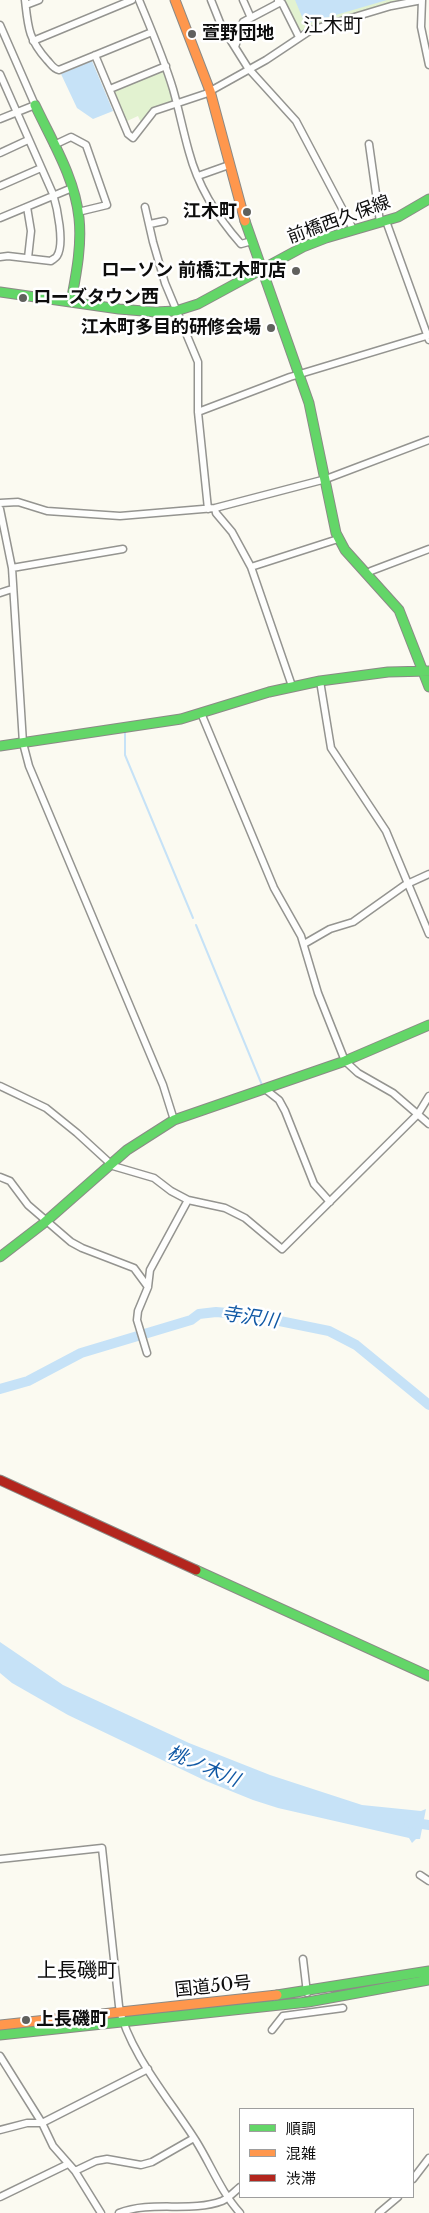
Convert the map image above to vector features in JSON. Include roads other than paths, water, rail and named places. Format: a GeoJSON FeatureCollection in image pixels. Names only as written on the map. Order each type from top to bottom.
{"type":"FeatureCollection","features":[{"type":"Feature","properties":{"kind":"main road"},"geometry":{"type":"LineString","coordinates":[[175,0],[210,91],[229,165],[252,241],[263,267],[314,422],[338,539],[399,610],[426,671],[429,688]]}},
{"type":"Feature","properties":{"kind":"main road"},"geometry":{"type":"LineString","coordinates":[[35,105],[72,188],[78,212],[78,256],[71,302]]}},
{"type":"Feature","properties":{"kind":"main road","name":"前橋西久保線"},"geometry":{"type":"LineString","coordinates":[[0,292],[155,312],[176,311],[198,304],[263,267],[303,247],[383,222],[408,212],[429,199]]}},
{"type":"Feature","properties":{"kind":"main road"},"geometry":{"type":"LineString","coordinates":[[0,746],[181,719],[292,686],[320,681],[388,672],[426,671]]}},
{"type":"Feature","properties":{"kind":"main road"},"geometry":{"type":"LineString","coordinates":[[0,1257],[47,1220],[139,1140],[174,1120],[345,1061],[429,1025]]}},
{"type":"Feature","properties":{"kind":"main road"},"geometry":{"type":"LineString","coordinates":[[0,1480],[429,1676]]}},
{"type":"Feature","properties":{"kind":"main road","name":"国道50号"},"geometry":{"type":"LineString","coordinates":[[308,1997],[429,1971]]}},
{"type":"Feature","properties":{"kind":"main road","name":"国道50号"},"geometry":{"type":"LineString","coordinates":[[0,2035],[429,1980]]}},
{"type":"Feature","properties":{"kind":"main road","name":"国道50号"},"geometry":{"type":"LineString","coordinates":[[0,2025],[122,2018]]}},
{"type":"Feature","properties":{"kind":"street"},"geometry":{"type":"LineString","coordinates":[[39,0],[26,3],[29,31],[33,41],[55,69],[59,70],[152,32]]}},
{"type":"Feature","properties":{"kind":"street"},"geometry":{"type":"LineString","coordinates":[[33,41],[132,0]]}},
{"type":"Feature","properties":{"kind":"street"},"geometry":{"type":"LineString","coordinates":[[139,0],[166,66],[178,104],[189,153],[198,176],[217,214],[228,229],[241,244],[252,241]]}},
{"type":"Feature","properties":{"kind":"street"},"geometry":{"type":"LineString","coordinates":[[211,0],[221,25],[248,68],[296,121],[353,230]]}},
{"type":"Feature","properties":{"kind":"street"},"geometry":{"type":"LineString","coordinates":[[243,0],[251,18]]}},
{"type":"Feature","properties":{"kind":"street"},"geometry":{"type":"LineString","coordinates":[[95,55],[128,134],[133,138],[154,111],[210,91],[279,52],[311,30],[391,6],[422,0],[421,27],[429,65]]}},
{"type":"Feature","properties":{"kind":"street"},"geometry":{"type":"LineString","coordinates":[[235,48],[242,22],[278,2],[282,3],[299,37]]}},
{"type":"Feature","properties":{"kind":"street"},"geometry":{"type":"LineString","coordinates":[[0,25],[35,105],[0,119]]}},
{"type":"Feature","properties":{"kind":"street"},"geometry":{"type":"LineString","coordinates":[[110,90],[166,66]]}},
{"type":"Feature","properties":{"kind":"street"},"geometry":{"type":"LineString","coordinates":[[0,74],[2,84],[53,194],[59,215],[57,256],[51,260],[0,257]]}},
{"type":"Feature","properties":{"kind":"street"},"geometry":{"type":"LineString","coordinates":[[54,145],[71,137],[86,145],[107,205],[78,212]]}},
{"type":"Feature","properties":{"kind":"street"},"geometry":{"type":"LineString","coordinates":[[0,153],[28,140]]}},
{"type":"Feature","properties":{"kind":"street"},"geometry":{"type":"LineString","coordinates":[[198,412],[299,374],[428,337],[383,222],[369,144]]}},
{"type":"Feature","properties":{"kind":"street"},"geometry":{"type":"LineString","coordinates":[[198,176],[229,165]]}},
{"type":"Feature","properties":{"kind":"street"},"geometry":{"type":"LineString","coordinates":[[0,186],[42,168]]}},
{"type":"Feature","properties":{"kind":"street"},"geometry":{"type":"LineString","coordinates":[[0,218],[53,194],[72,188]]}},
{"type":"Feature","properties":{"kind":"street"},"geometry":{"type":"LineString","coordinates":[[26,207],[31,232],[28,258]]}},
{"type":"Feature","properties":{"kind":"street"},"geometry":{"type":"LineString","coordinates":[[145,207],[153,242],[176,311],[198,362],[198,412],[212,508],[232,532],[251,567],[292,686]]}},
{"type":"Feature","properties":{"kind":"street"},"geometry":{"type":"LineString","coordinates":[[150,224],[164,221]]}},
{"type":"Feature","properties":{"kind":"street"},"geometry":{"type":"LineString","coordinates":[[0,503],[18,502],[47,512],[120,516],[212,508],[326,480],[429,440]]}},
{"type":"Feature","properties":{"kind":"street"},"geometry":{"type":"LineString","coordinates":[[0,509],[12,568],[23,743],[29,766],[163,1085],[174,1120]]}},
{"type":"Feature","properties":{"kind":"street"},"geometry":{"type":"LineString","coordinates":[[251,567],[338,539]]}},
{"type":"Feature","properties":{"kind":"street"},"geometry":{"type":"LineString","coordinates":[[12,568],[123,549]]}},
{"type":"Feature","properties":{"kind":"street"},"geometry":{"type":"LineString","coordinates":[[368,574],[371,571],[429,549]]}},
{"type":"Feature","properties":{"kind":"street"},"geometry":{"type":"LineString","coordinates":[[0,593],[12,589]]}},
{"type":"Feature","properties":{"kind":"street"},"geometry":{"type":"LineString","coordinates":[[320,681],[331,748],[366,803],[378,817],[409,883],[429,934]]}},
{"type":"Feature","properties":{"kind":"street"},"geometry":{"type":"LineString","coordinates":[[201,713],[274,888],[298,929],[318,993],[345,1061],[358,1073],[393,1093],[429,1124]]}},
{"type":"Feature","properties":{"kind":"street"},"geometry":{"type":"LineString","coordinates":[[304,944],[330,929],[354,922],[409,883],[429,874]]}},
{"type":"Feature","properties":{"kind":"street"},"geometry":{"type":"LineString","coordinates":[[0,1086],[46,1108],[77,1132],[110,1164],[154,1178],[171,1192],[188,1200],[225,1208],[245,1218],[282,1249],[418,1114],[429,1096]]}},
{"type":"Feature","properties":{"kind":"street"},"geometry":{"type":"LineString","coordinates":[[265,1088],[279,1100],[314,1184],[330,1202]]}},
{"type":"Feature","properties":{"kind":"street"},"geometry":{"type":"LineString","coordinates":[[0,1177],[10,1181],[22,1199],[82,1248],[134,1268],[148,1287]]}},
{"type":"Feature","properties":{"kind":"street"},"geometry":{"type":"LineString","coordinates":[[146,1350],[137,1320],[138,1311],[148,1287],[150,1270],[188,1200]]}},
{"type":"Feature","properties":{"kind":"street"},"geometry":{"type":"LineString","coordinates":[[0,1859],[102,1848],[122,2018],[148,2069],[194,2138],[228,2197],[240,2213]]}},
{"type":"Feature","properties":{"kind":"street"},"geometry":{"type":"LineString","coordinates":[[420,1875],[429,1881]]}},
{"type":"Feature","properties":{"kind":"street"},"geometry":{"type":"LineString","coordinates":[[303,1960],[310,2012]]}},
{"type":"Feature","properties":{"kind":"street"},"geometry":{"type":"LineString","coordinates":[[272,2030],[284,2016],[343,2008]]}},
{"type":"Feature","properties":{"kind":"street"},"geometry":{"type":"LineString","coordinates":[[0,2056],[42,2123],[53,2146],[75,2171],[101,2213]]}},
{"type":"Feature","properties":{"kind":"street"},"geometry":{"type":"LineString","coordinates":[[0,2130],[27,2123],[42,2123],[148,2069]]}},
{"type":"Feature","properties":{"kind":"street"},"geometry":{"type":"LineString","coordinates":[[75,2171],[96,2161],[108,2159],[141,2165],[152,2162],[194,2138]]}},
{"type":"Feature","properties":{"kind":"street"},"geometry":{"type":"LineString","coordinates":[[414,2178],[429,2158]]}},
{"type":"Feature","properties":{"kind":"street"},"geometry":{"type":"LineString","coordinates":[[0,2197],[68,2164]]}},
{"type":"Feature","properties":{"kind":"street"},"geometry":{"type":"LineString","coordinates":[[119,2213],[148,2206],[183,2208],[213,2204],[228,2197],[239,2188]]}},
{"type":"Feature","properties":{"kind":"street"},"geometry":{"type":"LineString","coordinates":[[379,2213],[397,2198]]}},
{"type":"Feature","properties":{"kind":"water"},"geometry":{"type":"Polygon","coordinates":[[[295,0],[387,0],[305,24],[295,0]]]}},
{"type":"Feature","properties":{"kind":"water"},"geometry":{"type":"Polygon","coordinates":[[[92,61],[113,111],[93,119],[77,108],[61,74],[92,61]]]}},
{"type":"Feature","properties":{"kind":"water"},"geometry":{"type":"Polygon","coordinates":[[[0,1642],[63,1685],[189,1743],[270,1775],[362,1805],[421,1811],[426,1809],[420,1839],[416,1839],[412,1843],[409,1838],[278,1808],[206,1781],[68,1715],[12,1683],[0,1673],[0,1642]]]}},
{"type":"Feature","properties":{"kind":"waterway"},"geometry":{"type":"LineString","coordinates":[[125,731],[125,755],[193,918]]}},
{"type":"Feature","properties":{"kind":"waterway"},"geometry":{"type":"LineString","coordinates":[[196,925],[262,1085]]}},
{"type":"Feature","properties":{"kind":"waterway","name":"寺沢川"},"geometry":{"type":"LineString","coordinates":[[0,1389],[28,1381],[81,1353],[191,1320],[199,1314],[216,1312],[250,1315],[329,1331],[356,1345],[429,1405]]}},
{"type":"Feature","properties":{"kind":"waterway","name":"桃ノ木川"},"geometry":{"type":"LineString","coordinates":[[409,1822],[429,1825]]}},
{"type":"Feature","properties":{"kind":"place","name":"萱野団地"},"geometry":{"type":"Point","coordinates":[192,34]}},
{"type":"Feature","properties":{"kind":"place","name":"江木町"},"geometry":{"type":"Point","coordinates":[247,212]}},
{"type":"Feature","properties":{"kind":"place","name":"ローソン 前橋江木町店"},"geometry":{"type":"Point","coordinates":[296,271]}},
{"type":"Feature","properties":{"kind":"place","name":"ローズタウン西"},"geometry":{"type":"Point","coordinates":[23,298]}},
{"type":"Feature","properties":{"kind":"place","name":"江木町多目的研修会場"},"geometry":{"type":"Point","coordinates":[271,328]}},
{"type":"Feature","properties":{"kind":"place","name":"上長磯町"},"geometry":{"type":"Point","coordinates":[26,2020]}},
{"type":"Feature","properties":{"kind":"district","name":"江木町"},"geometry":{"type":"Point","coordinates":[333,26]}},
{"type":"Feature","properties":{"kind":"district","name":"上長磯町"},"geometry":{"type":"Point","coordinates":[77,1971]}}]}
